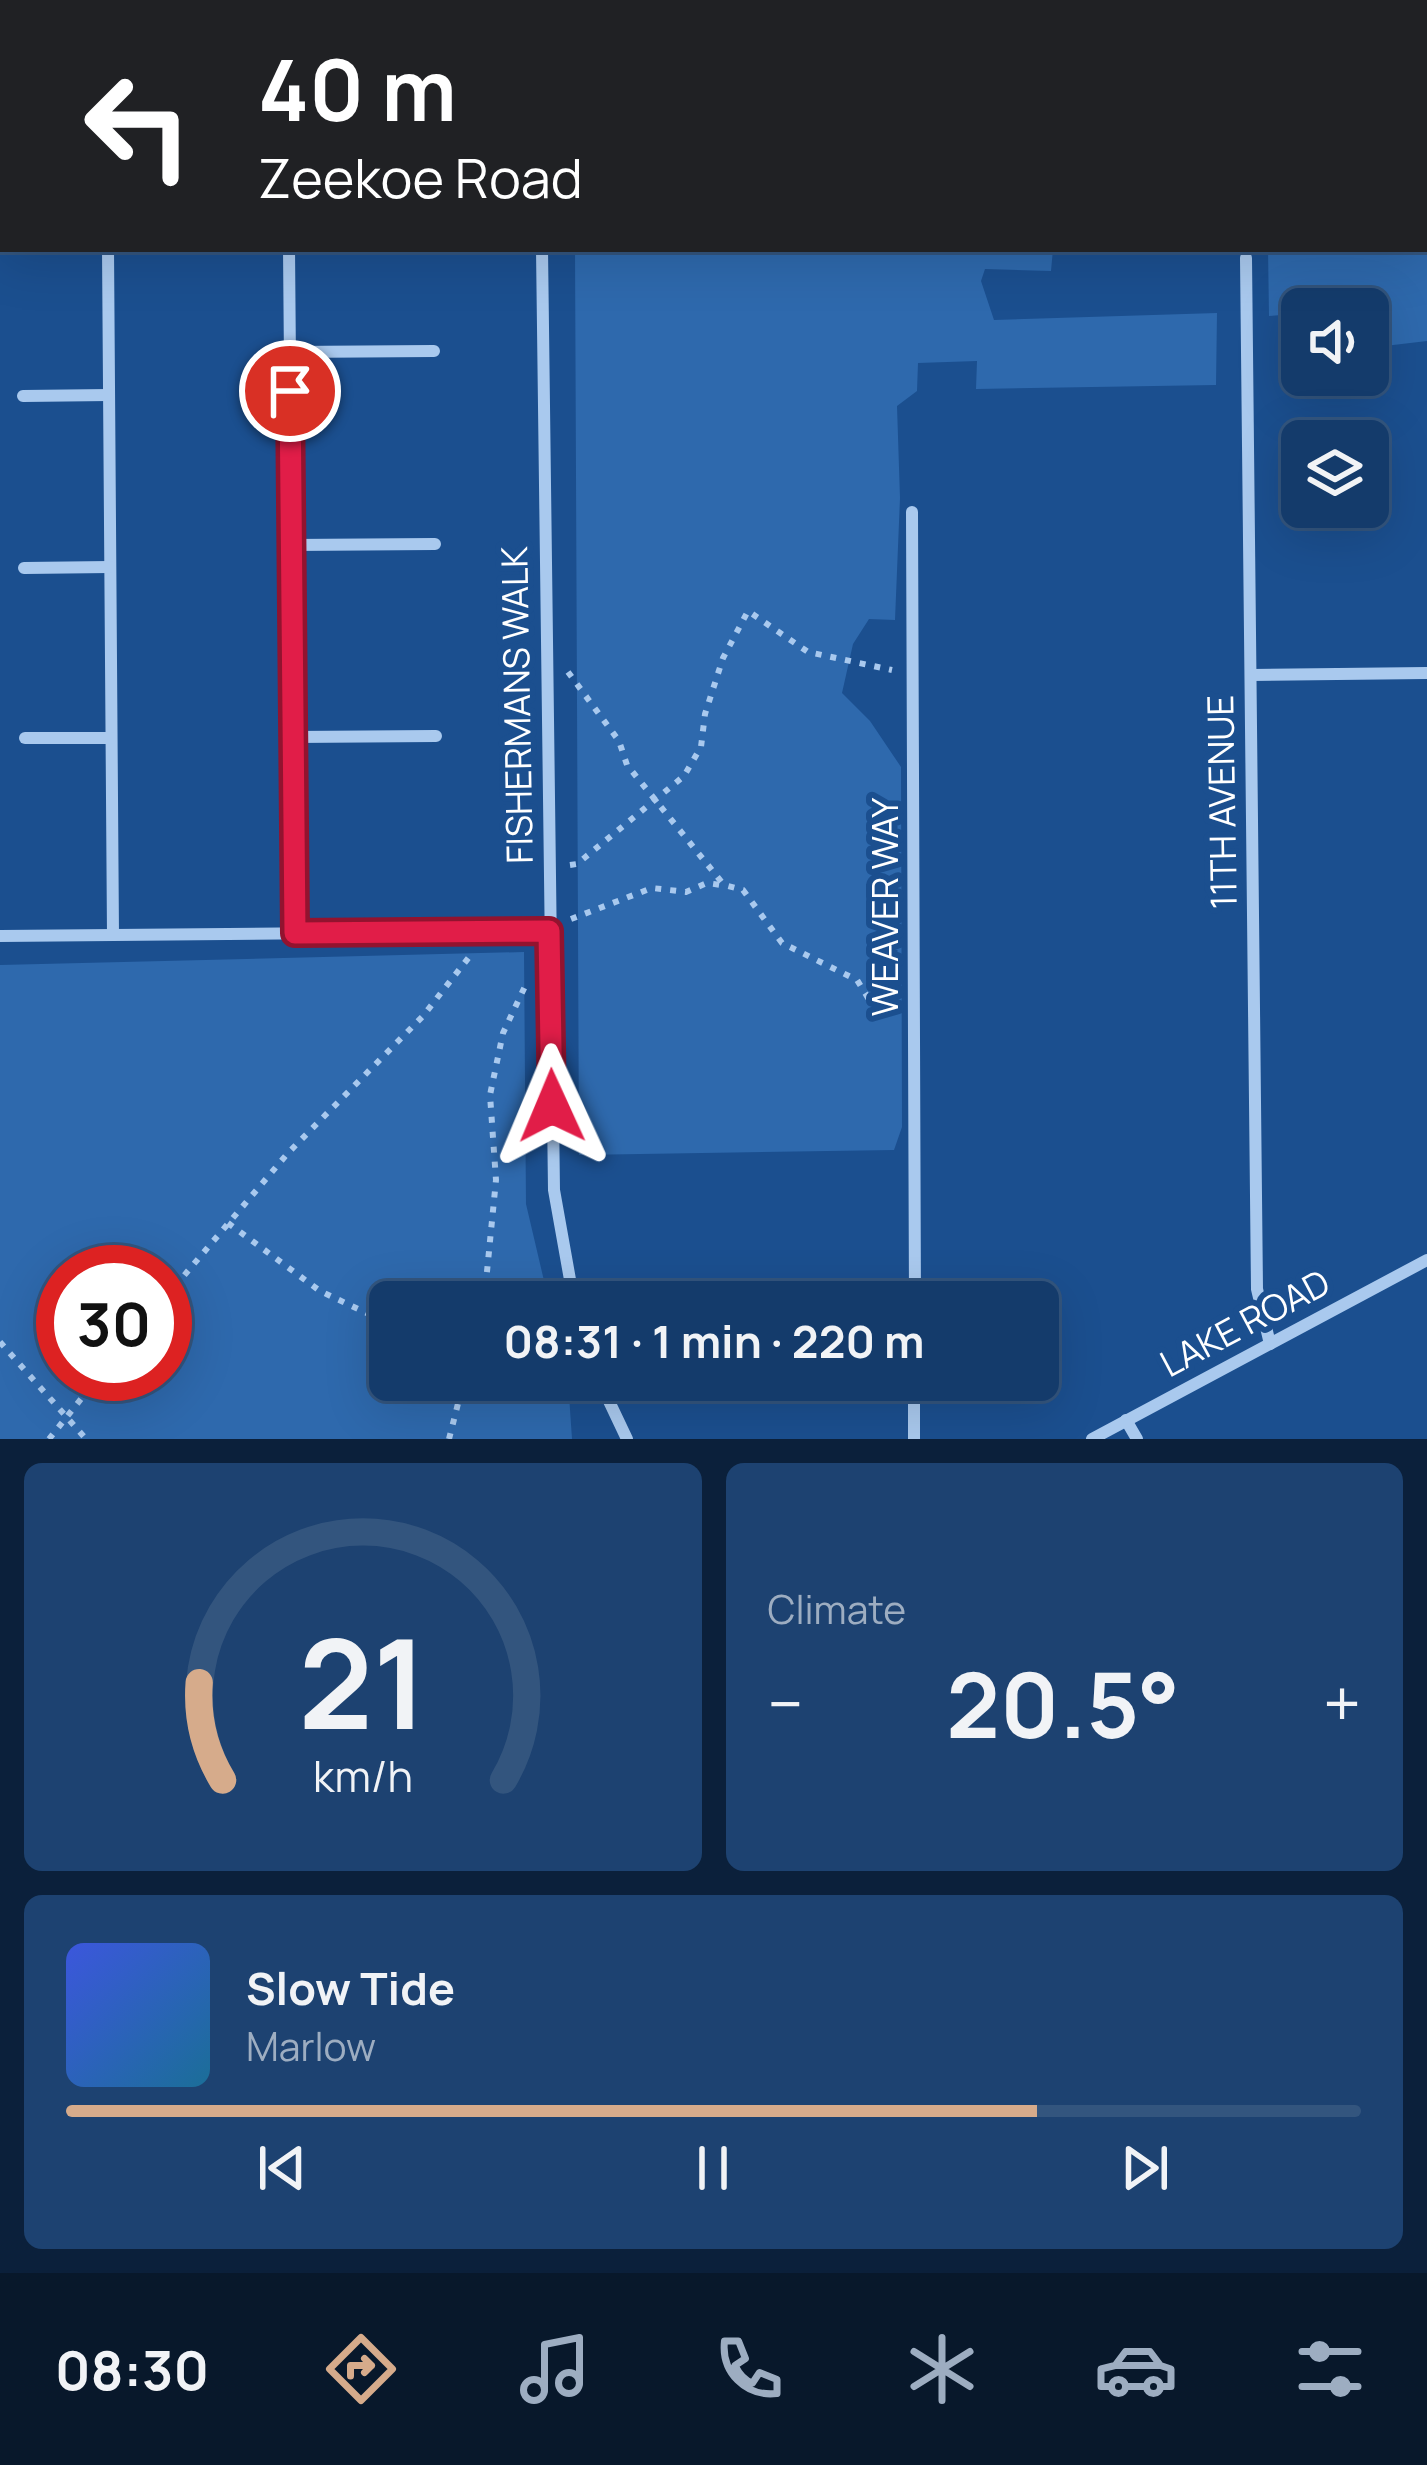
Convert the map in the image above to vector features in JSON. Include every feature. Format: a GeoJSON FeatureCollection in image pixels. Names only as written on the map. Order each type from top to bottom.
{"type":"FeatureCollection","features":[{"type":"Feature","properties":{"kind":"street"},"geometry":{"type":"LineString","coordinates":[[108,252],[113,935]]}},
{"type":"Feature","properties":{"kind":"street"},"geometry":{"type":"LineString","coordinates":[[289,252],[295,933]]}},
{"type":"Feature","properties":{"kind":"street","name":"FISHERMANS WALK"},"geometry":{"type":"LineString","coordinates":[[542,252],[554,1190],[570,1281]]}},
{"type":"Feature","properties":{"kind":"street","name":"11TH AVENUE"},"geometry":{"type":"LineString","coordinates":[[1246,258],[1258,1289],[1270,1344]]}},
{"type":"Feature","properties":{"kind":"street"},"geometry":{"type":"LineString","coordinates":[[290,352],[434,351]]}},
{"type":"Feature","properties":{"kind":"street"},"geometry":{"type":"LineString","coordinates":[[23,396],[109,395]]}},
{"type":"Feature","properties":{"kind":"street","name":"WEAVER WAY"},"geometry":{"type":"LineString","coordinates":[[912,512],[915,1281]]}},
{"type":"Feature","properties":{"kind":"street"},"geometry":{"type":"LineString","coordinates":[[292,545],[435,544]]}},
{"type":"Feature","properties":{"kind":"street"},"geometry":{"type":"LineString","coordinates":[[24,568],[110,567]]}},
{"type":"Feature","properties":{"kind":"street"},"geometry":{"type":"LineString","coordinates":[[1251,675],[1427,673]]}},
{"type":"Feature","properties":{"kind":"street"},"geometry":{"type":"LineString","coordinates":[[293,737],[436,736]]}},
{"type":"Feature","properties":{"kind":"street"},"geometry":{"type":"LineString","coordinates":[[25,739],[111,738]]}},
{"type":"Feature","properties":{"kind":"street"},"geometry":{"type":"LineString","coordinates":[[0,936],[549,931]]}},
{"type":"Feature","properties":{"kind":"street","name":"LAKE ROAD"},"geometry":{"type":"LineString","coordinates":[[1092,1439],[1427,1260]]}},
{"type":"Feature","properties":{"kind":"street"},"geometry":{"type":"LineString","coordinates":[[609,1401],[627,1439]]}},
{"type":"Feature","properties":{"kind":"street"},"geometry":{"type":"LineString","coordinates":[[914,1401],[914,1439]]}},
{"type":"Feature","properties":{"kind":"street"},"geometry":{"type":"LineString","coordinates":[[1126,1420],[1137,1439]]}},
{"type":"Feature","properties":{"kind":"path"},"geometry":{"type":"LineString","coordinates":[[570,865],[683,776],[701,746],[705,714],[723,658],[748,611],[808,652],[914,675]]}},
{"type":"Feature","properties":{"kind":"path"},"geometry":{"type":"LineString","coordinates":[[568,672],[619,741],[627,765],[724,885]]}},
{"type":"Feature","properties":{"kind":"path"},"geometry":{"type":"LineString","coordinates":[[571,919],[652,888],[686,892],[706,883],[743,890],[782,943],[856,980],[870,1001],[916,1011]]}},
{"type":"Feature","properties":{"kind":"path"},"geometry":{"type":"LineString","coordinates":[[192,1266],[287,1153],[423,1016],[473,951]]}},
{"type":"Feature","properties":{"kind":"path"},"geometry":{"type":"LineString","coordinates":[[486,1281],[496,1180],[490,1095],[503,1033],[528,980]]}},
{"type":"Feature","properties":{"kind":"path"},"geometry":{"type":"LineString","coordinates":[[228,1223],[320,1291],[369,1314]]}},
{"type":"Feature","properties":{"kind":"path"},"geometry":{"type":"LineString","coordinates":[[0,1342],[86,1439]]}},
{"type":"Feature","properties":{"kind":"path"},"geometry":{"type":"LineString","coordinates":[[49,1439],[79,1401]]}},
{"type":"Feature","properties":{"kind":"path"},"geometry":{"type":"LineString","coordinates":[[449,1439],[459,1401]]}},
{"type":"Feature","properties":{"kind":"shaded area"},"geometry":{"type":"Polygon","coordinates":[[[575,252],[1053,252],[1051,271],[985,269],[981,281],[994,320],[1217,313],[1216,385],[976,389],[977,361],[918,363],[917,391],[897,406],[900,498],[895,620],[869,619],[853,644],[842,693],[870,721],[901,767],[902,1127],[894,1150],[579,1155],[575,252]]]}},
{"type":"Feature","properties":{"kind":"shaded area"},"geometry":{"type":"Polygon","coordinates":[[[1268,252],[1427,252],[1427,341],[1389,346],[1389,288],[1281,288],[1281,315],[1269,316],[1268,252]]]}},
{"type":"Feature","properties":{"kind":"shaded area"},"geometry":{"type":"Polygon","coordinates":[[[524,952],[526,1204],[544,1281],[369,1281],[369,1401],[569,1401],[572,1439],[0,1439],[0,965],[524,952]]]}},
{"type":"Feature","properties":{"kind":"route"},"geometry":{"type":"LineString","coordinates":[[290,391],[295,933],[549,931],[552,1106]]}}]}
